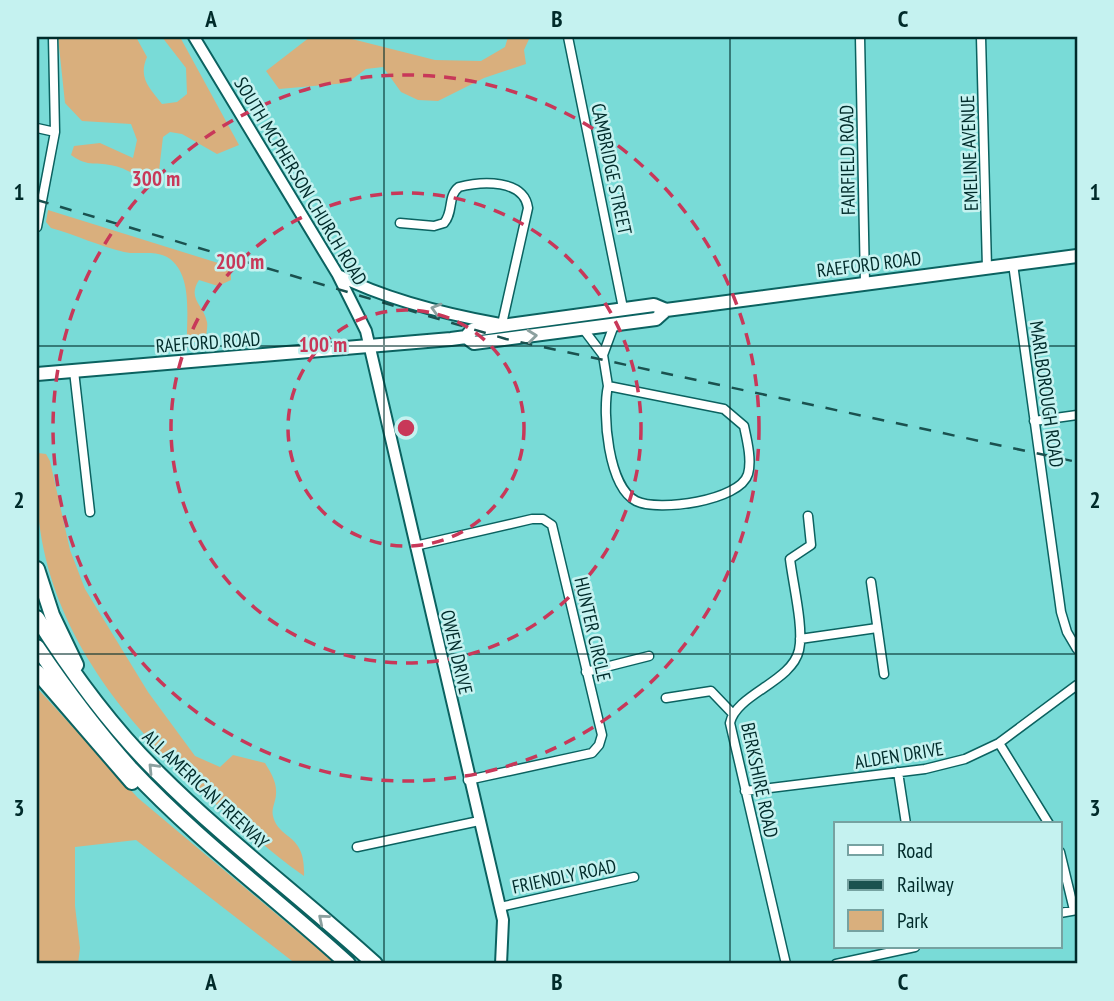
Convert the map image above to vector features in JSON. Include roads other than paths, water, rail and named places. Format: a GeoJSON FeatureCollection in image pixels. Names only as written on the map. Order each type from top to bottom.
{"type":"FeatureCollection","features":[{"type":"Feature","properties":{"kind":"highway"},"geometry":{"type":"LineString","coordinates":[[37,569],[52,614],[89,695]]}},
{"type":"Feature","properties":{"kind":"highway","name":"ALL AMERICAN FREEWAY"},"geometry":{"type":"LineString","coordinates":[[37,618],[89,695],[146,761],[201,815],[375,964]]}},
{"type":"Feature","properties":{"kind":"highway","name":"ALL AMERICAN FREEWAY"},"geometry":{"type":"LineString","coordinates":[[37,647],[94,727],[131,769],[219,852],[348,964]]}},
{"type":"Feature","properties":{"kind":"highway"},"geometry":{"type":"LineString","coordinates":[[37,672],[130,780],[165,813],[219,852]]}},
{"type":"Feature","properties":{"kind":"main road","name":"SOUTH MCPHERSON CHURCH ROAD"},"geometry":{"type":"LineString","coordinates":[[194,37],[338,275],[366,331],[369,348]]}},
{"type":"Feature","properties":{"kind":"main road","name":"RAEFORD ROAD"},"geometry":{"type":"LineString","coordinates":[[37,374],[369,348],[466,337],[472,330],[502,324],[654,306],[666,310],[1077,256]]}},
{"type":"Feature","properties":{"kind":"main road"},"geometry":{"type":"LineString","coordinates":[[338,275],[363,288],[464,317],[502,324]]}},
{"type":"Feature","properties":{"kind":"main road","name":"RAEFORD ROAD"},"geometry":{"type":"LineString","coordinates":[[466,337],[474,343],[584,330],[656,319],[666,310]]}},
{"type":"Feature","properties":{"kind":"main road","name":"OWEN DRIVE"},"geometry":{"type":"LineString","coordinates":[[369,348],[468,780],[500,906],[504,934],[501,964]]}},
{"type":"Feature","properties":{"kind":"street"},"geometry":{"type":"LineString","coordinates":[[37,227],[55,132],[53,37]]}},
{"type":"Feature","properties":{"kind":"street","name":"CAMBRIDGE STREET"},"geometry":{"type":"LineString","coordinates":[[568,37],[623,309]]}},
{"type":"Feature","properties":{"kind":"street","name":"FAIRFIELD ROAD"},"geometry":{"type":"LineString","coordinates":[[860,37],[865,283]]}},
{"type":"Feature","properties":{"kind":"street","name":"EMELINE AVENUE"},"geometry":{"type":"LineString","coordinates":[[981,37],[988,268]]}},
{"type":"Feature","properties":{"kind":"street"},"geometry":{"type":"LineString","coordinates":[[37,128],[55,132]]}},
{"type":"Feature","properties":{"kind":"street"},"geometry":{"type":"LineString","coordinates":[[400,223],[434,226],[444,223],[450,214],[452,194],[460,187],[510,186],[520,189],[528,208],[502,324]]}},
{"type":"Feature","properties":{"kind":"street","name":"MARLBOROUGH ROAD"},"geometry":{"type":"LineString","coordinates":[[1013,264],[1061,611],[1067,632],[1077,649]]}},
{"type":"Feature","properties":{"kind":"street"},"geometry":{"type":"LineString","coordinates":[[603,355],[614,325]]}},
{"type":"Feature","properties":{"kind":"street"},"geometry":{"type":"LineString","coordinates":[[584,330],[603,355],[608,386],[605,402],[613,467],[624,492],[635,501],[657,506],[723,496],[743,483],[750,464],[744,426],[724,410],[608,386]]}},
{"type":"Feature","properties":{"kind":"street"},"geometry":{"type":"LineString","coordinates":[[74,371],[89,512]]}},
{"type":"Feature","properties":{"kind":"street"},"geometry":{"type":"LineString","coordinates":[[1034,421],[1077,415]]}},
{"type":"Feature","properties":{"kind":"street"},"geometry":{"type":"LineString","coordinates":[[808,516],[811,545],[790,559],[800,639],[877,628]]}},
{"type":"Feature","properties":{"kind":"street","name":"HUNTER CIRCLE"},"geometry":{"type":"LineString","coordinates":[[415,547],[532,519],[548,521],[554,530],[602,735],[596,750],[468,780]]}},
{"type":"Feature","properties":{"kind":"street"},"geometry":{"type":"LineString","coordinates":[[871,582],[884,674]]}},
{"type":"Feature","properties":{"kind":"street","name":"BERKSHIRE ROAD"},"geometry":{"type":"LineString","coordinates":[[786,964],[730,728],[733,714],[790,666],[799,652],[800,639]]}},
{"type":"Feature","properties":{"kind":"street"},"geometry":{"type":"LineString","coordinates":[[586,672],[649,656]]}},
{"type":"Feature","properties":{"kind":"street","name":"ALDEN DRIVE"},"geometry":{"type":"LineString","coordinates":[[745,791],[944,765],[999,743],[1077,685]]}},
{"type":"Feature","properties":{"kind":"street"},"geometry":{"type":"LineString","coordinates":[[666,698],[711,691],[733,714]]}},
{"type":"Feature","properties":{"kind":"street"},"geometry":{"type":"LineString","coordinates":[[999,743],[1048,822]]}},
{"type":"Feature","properties":{"kind":"street"},"geometry":{"type":"LineString","coordinates":[[898,772],[906,822]]}},
{"type":"Feature","properties":{"kind":"street"},"geometry":{"type":"LineString","coordinates":[[356,847],[479,821]]}},
{"type":"Feature","properties":{"kind":"street"},"geometry":{"type":"LineString","coordinates":[[1062,860],[1075,910]]}},
{"type":"Feature","properties":{"kind":"street","name":"FRIENDLY ROAD"},"geometry":{"type":"LineString","coordinates":[[500,906],[634,877]]}},
{"type":"Feature","properties":{"kind":"street"},"geometry":{"type":"LineString","coordinates":[[836,964],[910,948]]}},
{"type":"Feature","properties":{"kind":"railway"},"geometry":{"type":"LineString","coordinates":[[37,200],[506,339],[1077,462]]}}]}
